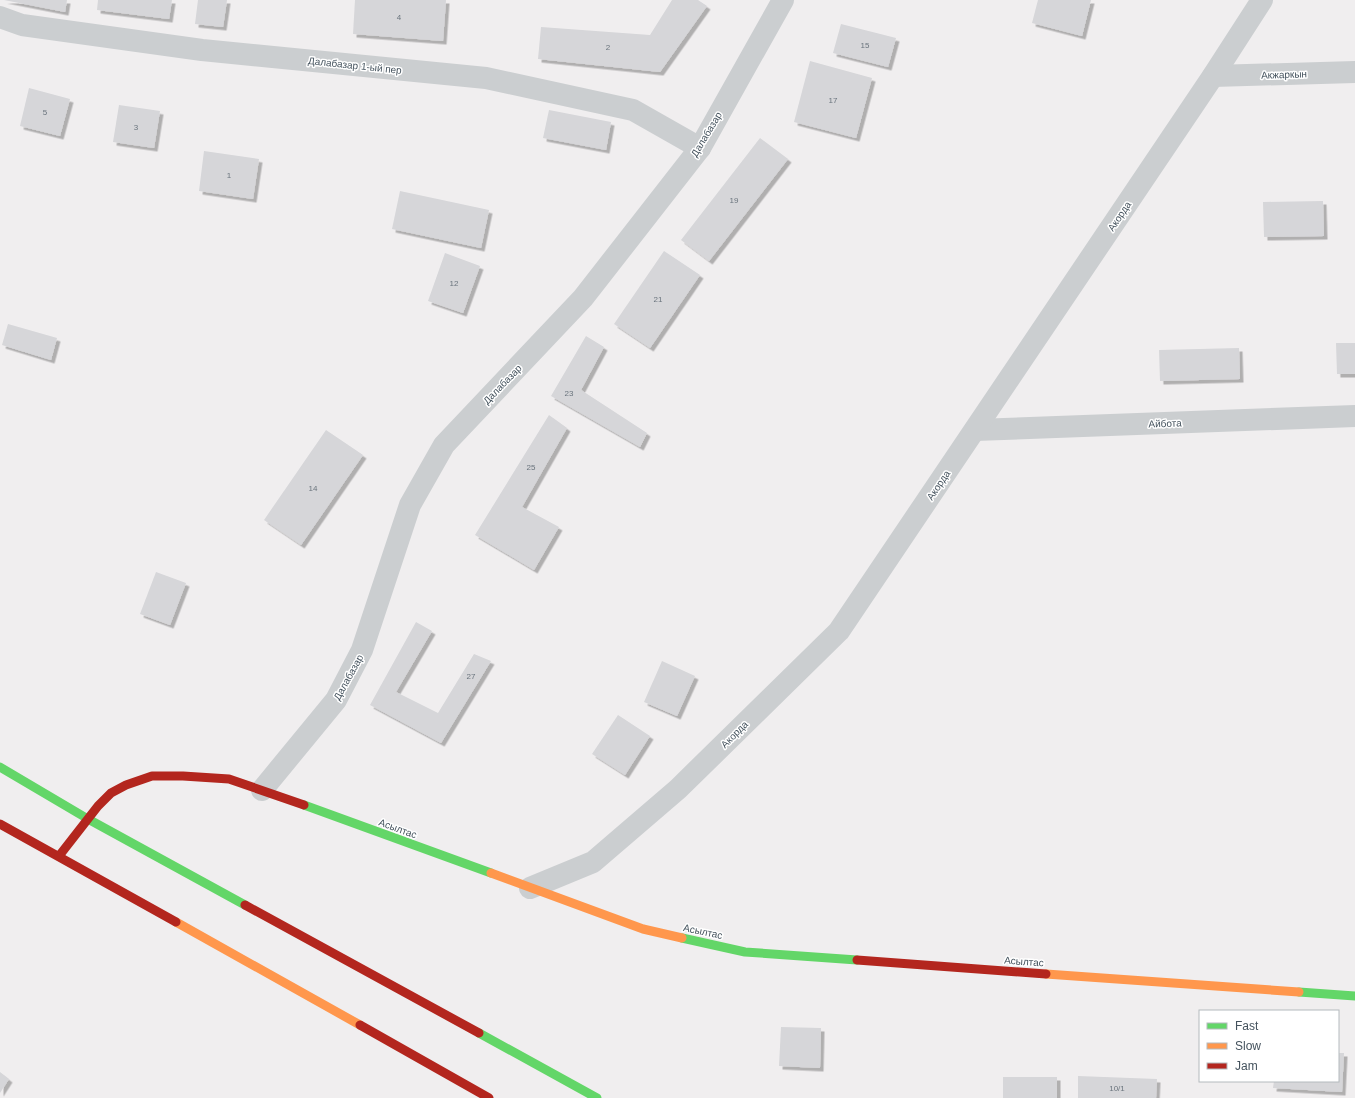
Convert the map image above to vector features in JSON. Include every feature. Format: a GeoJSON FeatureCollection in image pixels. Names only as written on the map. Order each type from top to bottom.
{"type":"FeatureCollection","features":[{"type":"Feature","properties":{"kind":"street","name":"Далабазар"},"geometry":{"type":"LineString","coordinates":[[262,790],[336,700],[362,650],[410,505],[444,445],[583,298],[700,148],[783,0]]}},
{"type":"Feature","properties":{"kind":"street","name":"Акорда"},"geometry":{"type":"LineString","coordinates":[[530,888],[593,862],[678,789],[839,631],[1213,76],[1262,0]]}},
{"type":"Feature","properties":{"kind":"street","name":"Далабазар 1-ый пер"},"geometry":{"type":"LineString","coordinates":[[0,17],[22,25],[202,50],[486,78],[633,110],[700,148]]}},
{"type":"Feature","properties":{"kind":"street","name":"Акжаркын"},"geometry":{"type":"LineString","coordinates":[[1213,76],[1355,72]]}},
{"type":"Feature","properties":{"kind":"street","name":"Айбота"},"geometry":{"type":"LineString","coordinates":[[975,430],[1355,416]]}},
{"type":"Feature","properties":{"kind":"street"},"geometry":{"type":"LineString","coordinates":[[0,767],[88,819],[598,1098]]}},
{"type":"Feature","properties":{"kind":"street","name":"Асылтас"},"geometry":{"type":"LineString","coordinates":[[59,856],[98,806],[111,793],[126,785],[152,776],[183,776],[229,779],[643,929],[745,952],[1355,996]]}},
{"type":"Feature","properties":{"kind":"street"},"geometry":{"type":"LineString","coordinates":[[0,824],[489,1098]]}},
{"type":"Feature","properties":{"kind":"building"},"geometry":{"type":"Polygon","coordinates":[[[4,0],[67,0],[65,12],[4,0]]]}},
{"type":"Feature","properties":{"kind":"building"},"geometry":{"type":"Polygon","coordinates":[[[98,0],[172,0],[169,19],[97,10],[98,0]]]}},
{"type":"Feature","properties":{"kind":"building"},"geometry":{"type":"Polygon","coordinates":[[[198,0],[227,0],[223,27],[195,24],[198,0]]]}},
{"type":"Feature","properties":{"kind":"building"},"geometry":{"type":"Polygon","coordinates":[[[355,0],[446,0],[443,41],[353,34],[355,0]]]}},
{"type":"Feature","properties":{"kind":"building"},"geometry":{"type":"Polygon","coordinates":[[[672,0],[698,0],[707,6],[660,72],[538,59],[541,27],[650,35],[672,0]]]}},
{"type":"Feature","properties":{"kind":"building"},"geometry":{"type":"Polygon","coordinates":[[[1038,0],[1091,0],[1082,36],[1032,23],[1038,0]]]}},
{"type":"Feature","properties":{"kind":"building"},"geometry":{"type":"Polygon","coordinates":[[[841,24],[896,38],[888,67],[833,53],[841,24]]]}},
{"type":"Feature","properties":{"kind":"building"},"geometry":{"type":"Polygon","coordinates":[[[810,61],[872,78],[856,138],[794,122],[810,61]]]}},
{"type":"Feature","properties":{"kind":"building"},"geometry":{"type":"Polygon","coordinates":[[[29,88],[70,99],[60,136],[20,126],[29,88]]]}},
{"type":"Feature","properties":{"kind":"building"},"geometry":{"type":"Polygon","coordinates":[[[119,105],[160,111],[154,148],[113,142],[119,105]]]}},
{"type":"Feature","properties":{"kind":"building"},"geometry":{"type":"Polygon","coordinates":[[[549,110],[611,122],[606,150],[543,138],[549,110]]]}},
{"type":"Feature","properties":{"kind":"building"},"geometry":{"type":"Polygon","coordinates":[[[760,138],[788,159],[709,261],[681,240],[760,138]]]}},
{"type":"Feature","properties":{"kind":"building"},"geometry":{"type":"Polygon","coordinates":[[[204,151],[259,159],[253,199],[199,191],[204,151]]]}},
{"type":"Feature","properties":{"kind":"building"},"geometry":{"type":"Polygon","coordinates":[[[400,191],[489,210],[481,248],[392,229],[400,191]]]}},
{"type":"Feature","properties":{"kind":"building"},"geometry":{"type":"Polygon","coordinates":[[[1323,201],[1324,236],[1264,237],[1263,202],[1323,201]]]}},
{"type":"Feature","properties":{"kind":"building"},"geometry":{"type":"Polygon","coordinates":[[[664,251],[700,275],[650,348],[614,324],[664,251]]]}},
{"type":"Feature","properties":{"kind":"building"},"geometry":{"type":"Polygon","coordinates":[[[445,253],[480,266],[463,313],[428,301],[445,253]]]}},
{"type":"Feature","properties":{"kind":"building"},"geometry":{"type":"Polygon","coordinates":[[[8,324],[57,338],[51,360],[2,345],[8,324]]]}},
{"type":"Feature","properties":{"kind":"building"},"geometry":{"type":"Polygon","coordinates":[[[586,336],[604,347],[581,390],[647,433],[640,447],[551,396],[586,336]]]}},
{"type":"Feature","properties":{"kind":"building"},"geometry":{"type":"Polygon","coordinates":[[[1336,343],[1355,343],[1355,374],[1337,374],[1336,343]]]}},
{"type":"Feature","properties":{"kind":"building"},"geometry":{"type":"Polygon","coordinates":[[[1239,348],[1240,379],[1160,381],[1159,350],[1239,348]]]}},
{"type":"Feature","properties":{"kind":"building"},"geometry":{"type":"Polygon","coordinates":[[[549,415],[567,428],[522,507],[559,527],[534,570],[475,535],[549,415]]]}},
{"type":"Feature","properties":{"kind":"building"},"geometry":{"type":"Polygon","coordinates":[[[326,430],[363,455],[301,545],[264,520],[326,430]]]}},
{"type":"Feature","properties":{"kind":"building"},"geometry":{"type":"Polygon","coordinates":[[[156,572],[186,583],[170,625],[140,614],[156,572]]]}},
{"type":"Feature","properties":{"kind":"building"},"geometry":{"type":"Polygon","coordinates":[[[416,622],[432,631],[396,692],[438,713],[474,654],[491,661],[441,743],[370,705],[416,622]]]}},
{"type":"Feature","properties":{"kind":"building"},"geometry":{"type":"Polygon","coordinates":[[[662,661],[695,676],[677,716],[644,702],[662,661]]]}},
{"type":"Feature","properties":{"kind":"building"},"geometry":{"type":"Polygon","coordinates":[[[618,715],[650,736],[625,775],[592,754],[618,715]]]}},
{"type":"Feature","properties":{"kind":"building"},"geometry":{"type":"Polygon","coordinates":[[[781,1027],[821,1028],[820,1068],[779,1066],[781,1027]]]}},
{"type":"Feature","properties":{"kind":"building"},"geometry":{"type":"Polygon","coordinates":[[[1339,1053],[1344,1053],[1342,1092],[1273,1088],[1274,1082],[1339,1082],[1339,1053]]]}},
{"type":"Feature","properties":{"kind":"building"},"geometry":{"type":"Polygon","coordinates":[[[0,1072],[9,1079],[0,1093],[0,1072]]]}},
{"type":"Feature","properties":{"kind":"building"},"geometry":{"type":"Polygon","coordinates":[[[1078,1076],[1157,1079],[1156,1098],[1078,1098],[1078,1076]]]}},
{"type":"Feature","properties":{"kind":"building"},"geometry":{"type":"Polygon","coordinates":[[[1003,1077],[1057,1077],[1057,1098],[1003,1098],[1003,1077]]]}},
{"type":"Feature","properties":{"kind":"traffic: fast"},"geometry":{"type":"LineString","coordinates":[[0,767],[88,819],[245,905]]}},
{"type":"Feature","properties":{"kind":"traffic: fast"},"geometry":{"type":"LineString","coordinates":[[304,805],[491,873]]}},
{"type":"Feature","properties":{"kind":"traffic: fast"},"geometry":{"type":"LineString","coordinates":[[682,938],[745,952],[857,960]]}},
{"type":"Feature","properties":{"kind":"traffic: fast"},"geometry":{"type":"LineString","coordinates":[[1299,992],[1355,996]]}},
{"type":"Feature","properties":{"kind":"traffic: fast"},"geometry":{"type":"LineString","coordinates":[[479,1033],[597,1098]]}},
{"type":"Feature","properties":{"kind":"traffic: slow"},"geometry":{"type":"LineString","coordinates":[[491,873],[643,929],[682,938]]}},
{"type":"Feature","properties":{"kind":"traffic: slow"},"geometry":{"type":"LineString","coordinates":[[176,922],[360,1025]]}},
{"type":"Feature","properties":{"kind":"traffic: slow"},"geometry":{"type":"LineString","coordinates":[[1046,974],[1299,992]]}},
{"type":"Feature","properties":{"kind":"traffic: jam"},"geometry":{"type":"LineString","coordinates":[[59,856],[98,806],[111,793],[126,785],[152,776],[183,776],[229,779],[304,805]]}},
{"type":"Feature","properties":{"kind":"traffic: jam"},"geometry":{"type":"LineString","coordinates":[[0,824],[176,922]]}},
{"type":"Feature","properties":{"kind":"traffic: jam"},"geometry":{"type":"LineString","coordinates":[[245,905],[479,1033]]}},
{"type":"Feature","properties":{"kind":"traffic: jam"},"geometry":{"type":"LineString","coordinates":[[857,960],[1046,974]]}},
{"type":"Feature","properties":{"kind":"traffic: jam"},"geometry":{"type":"LineString","coordinates":[[360,1025],[489,1098]]}}]}
